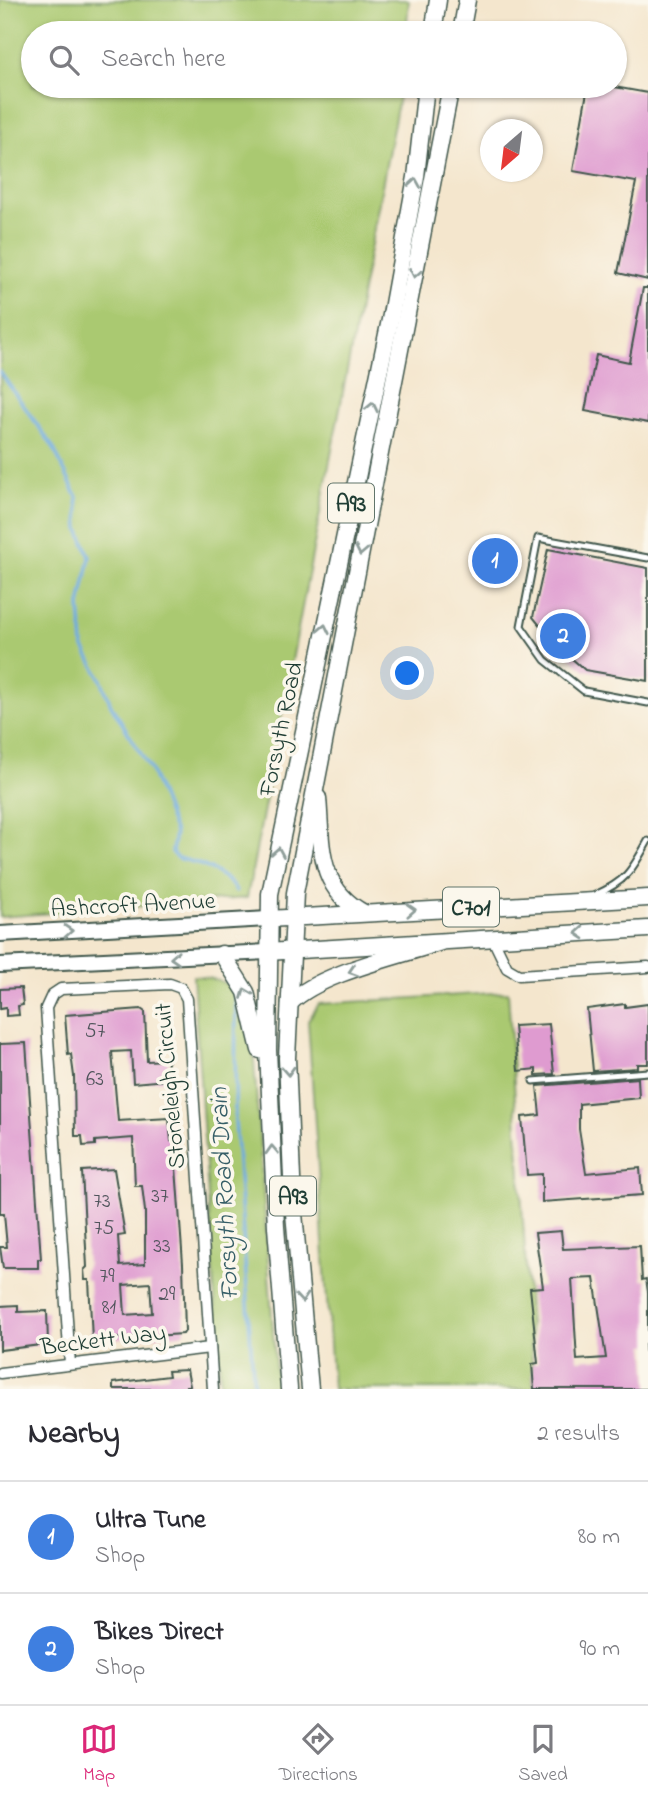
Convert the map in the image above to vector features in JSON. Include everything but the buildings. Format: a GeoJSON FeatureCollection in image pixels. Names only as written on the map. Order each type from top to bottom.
{"type":"FeatureCollection","features":[{"type":"Feature","properties":{"kind":"main road"},"geometry":{"type":"LineString","coordinates":[[435,21],[438,0]]}},
{"type":"Feature","properties":{"kind":"main road"},"geometry":{"type":"LineString","coordinates":[[463,21],[467,0]]}},
{"type":"Feature","properties":{"kind":"main road","name":"Forsyth Road"},"geometry":{"type":"LineString","coordinates":[[289,1389],[270,1108],[268,919],[281,834],[391,315],[416,177],[425,98]]}},
{"type":"Feature","properties":{"kind":"main road","name":"Forsyth Road"},"geometry":{"type":"LineString","coordinates":[[310,1389],[293,1189],[287,1058],[293,918],[316,774],[449,98]]}},
{"type":"Feature","properties":{"kind":"main road"},"geometry":{"type":"LineString","coordinates":[[316,774],[323,854],[328,872],[338,895],[345,903],[365,912]]}},
{"type":"Feature","properties":{"kind":"main road","name":"C701"},"geometry":{"type":"LineString","coordinates":[[268,919],[648,898]]}},
{"type":"Feature","properties":{"kind":"main road","name":"Ashcroft Avenue"},"geometry":{"type":"LineString","coordinates":[[0,934],[268,919]]}},
{"type":"Feature","properties":{"kind":"main road","name":"C701"},"geometry":{"type":"LineString","coordinates":[[267,952],[648,929]]}},
{"type":"Feature","properties":{"kind":"main road"},"geometry":{"type":"LineString","coordinates":[[290,1003],[307,989],[326,980],[441,942]]}},
{"type":"Feature","properties":{"kind":"main road"},"geometry":{"type":"LineString","coordinates":[[0,965],[267,952]]}},
{"type":"Feature","properties":{"kind":"main road"},"geometry":{"type":"LineString","coordinates":[[222,954],[241,981],[250,1004],[270,1108]]}},
{"type":"Feature","properties":{"kind":"street"},"geometry":{"type":"LineString","coordinates":[[493,939],[507,968],[519,975],[648,967]]}},
{"type":"Feature","properties":{"kind":"street","name":"Stoneleigh Circuit"},"geometry":{"type":"LineString","coordinates":[[70,1364],[46,1008],[52,995],[61,989],[170,984],[185,993],[213,1389]]}},
{"type":"Feature","properties":{"kind":"street","name":"Beckett Way"},"geometry":{"type":"LineString","coordinates":[[0,1373],[210,1348]]}},
{"type":"Feature","properties":{"kind":"lane"},"geometry":{"type":"LineString","coordinates":[[648,558],[538,538],[521,626],[545,660],[584,691],[648,702]]}},
{"type":"Feature","properties":{"kind":"lane"},"geometry":{"type":"LineString","coordinates":[[580,902],[611,888],[631,873],[648,841]]}},
{"type":"Feature","properties":{"kind":"lane"},"geometry":{"type":"LineString","coordinates":[[533,1080],[648,1072]]}},
{"type":"Feature","properties":{"kind":"green space"},"geometry":{"type":"Polygon","coordinates":[[[0,0],[409,0],[407,21],[21,21],[21,98],[399,98],[247,898],[0,917],[0,0]]]}},
{"type":"Feature","properties":{"kind":"green space"},"geometry":{"type":"Polygon","coordinates":[[[193,976],[215,979],[230,986],[251,1018],[277,1389],[221,1389],[193,976]]]}},
{"type":"Feature","properties":{"kind":"green space"},"geometry":{"type":"Polygon","coordinates":[[[508,992],[534,1389],[333,1389],[308,1021],[319,1004],[508,992]]]}},
{"type":"Feature","properties":{"kind":"waterway","name":"Forsyth Road Drain"},"geometry":{"type":"LineString","coordinates":[[0,372],[53,447],[77,497],[79,529],[90,557],[80,606],[83,646],[111,705],[151,770],[175,833],[172,852],[177,858],[218,873],[236,891]]}},
{"type":"Feature","properties":{"kind":"waterway","name":"Forsyth Road Drain"},"geometry":{"type":"LineString","coordinates":[[236,996],[235,1120],[254,1389]]}},
{"type":"Feature","properties":{"kind":"place","name":"Ultra Tune"},"geometry":{"type":"Point","coordinates":[495,561]}},
{"type":"Feature","properties":{"kind":"place","name":"Bikes Direct"},"geometry":{"type":"Point","coordinates":[563,636]}}]}
